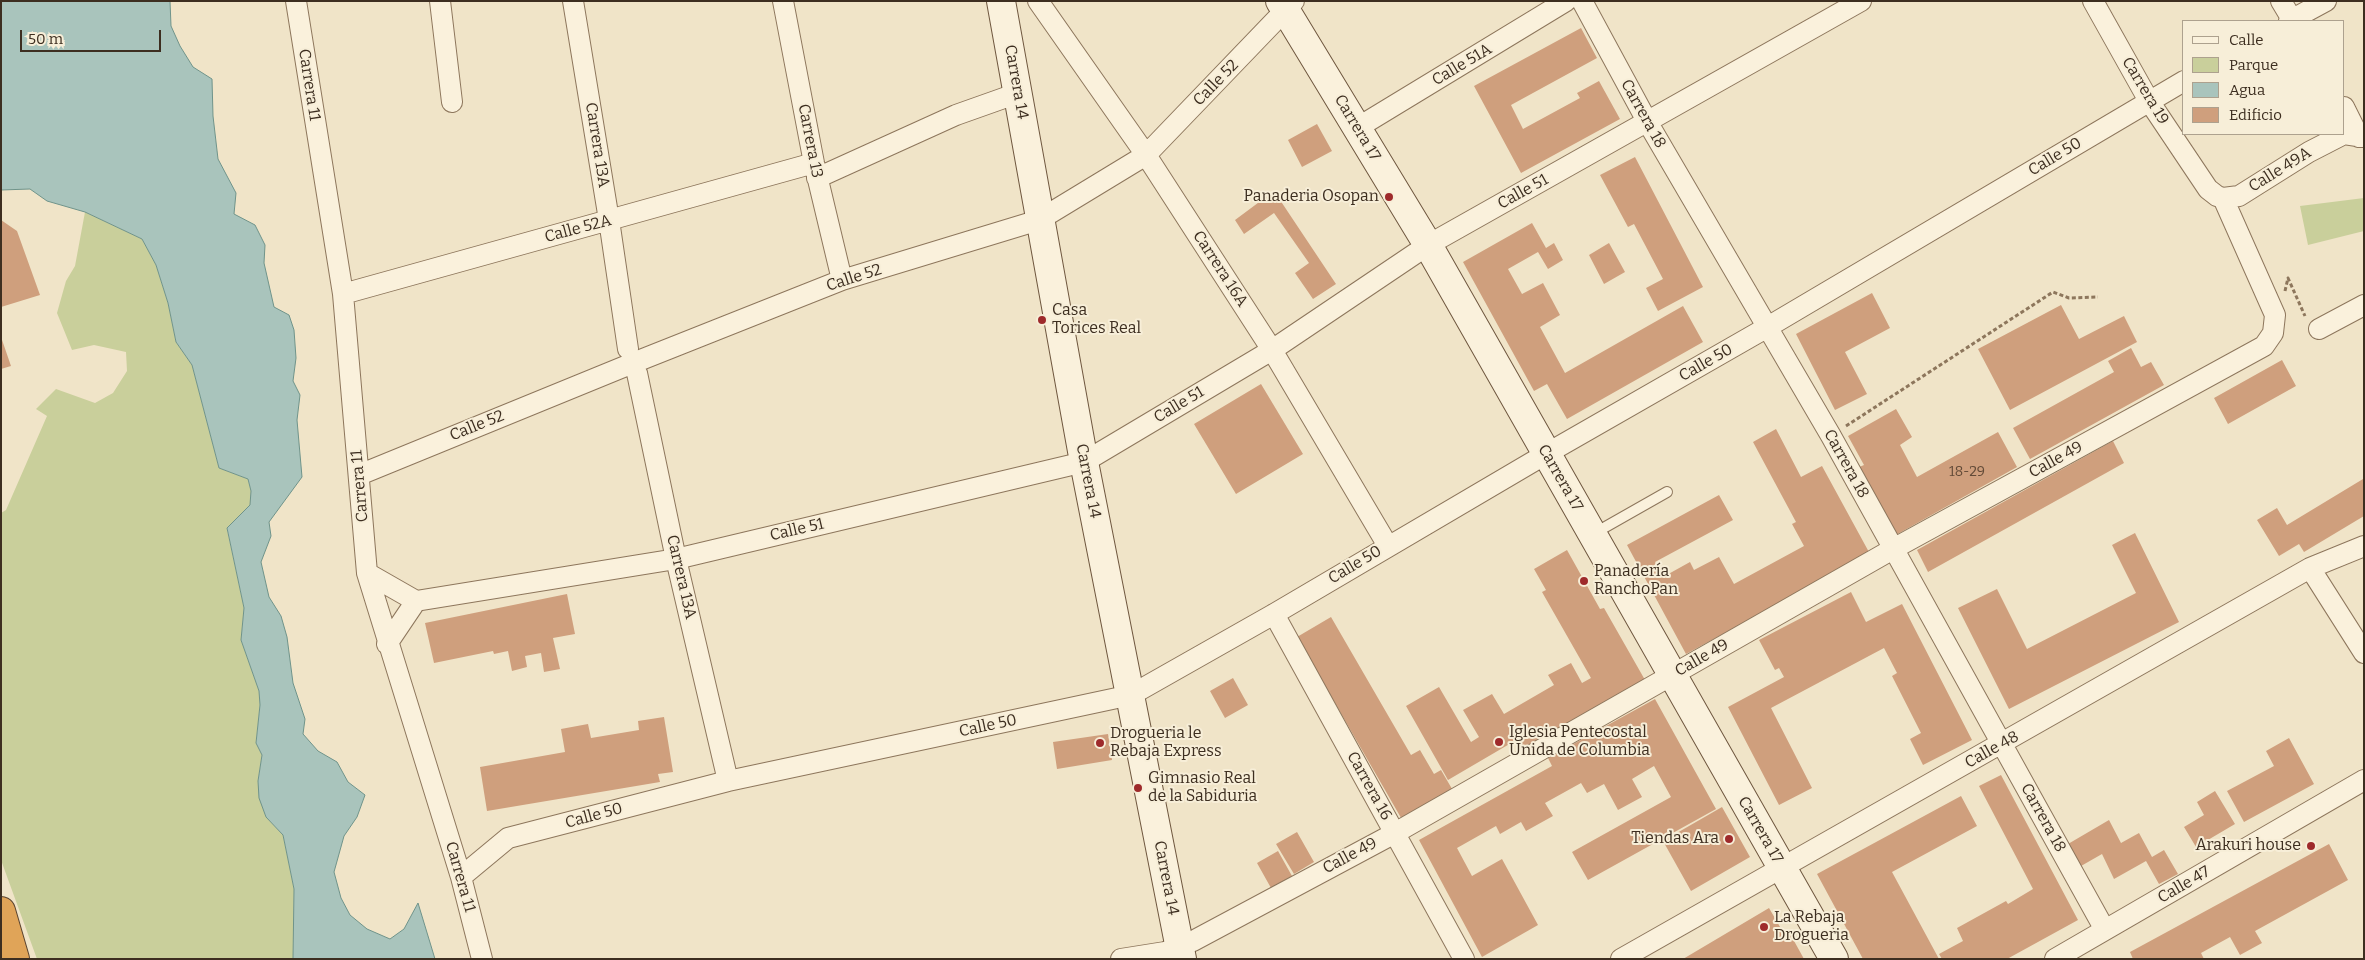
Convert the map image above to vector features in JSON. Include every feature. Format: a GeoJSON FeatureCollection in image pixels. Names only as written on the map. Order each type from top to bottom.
{"type":"FeatureCollection","features":[{"type":"Feature","properties":{"kind":"highway"},"geometry":{"type":"LineString","coordinates":[[1,911],[15,959]]}},
{"type":"Feature","properties":{"kind":"main road","name":"Carrera 14"},"geometry":{"type":"LineString","coordinates":[[1001,1],[1084,462],[1181,953]]}},
{"type":"Feature","properties":{"kind":"main road","name":"Carrera 17"},"geometry":{"type":"LineString","coordinates":[[1287,4],[1357,128],[1428,245],[1834,959]]}},
{"type":"Feature","properties":{"kind":"street","name":"Carrera 11"},"geometry":{"type":"LineString","coordinates":[[296,1],[343,294],[367,573],[387,644],[461,877],[482,959]]}},
{"type":"Feature","properties":{"kind":"street"},"geometry":{"type":"LineString","coordinates":[[440,1],[452,102]]}},
{"type":"Feature","properties":{"kind":"street","name":"Carrera 13A"},"geometry":{"type":"LineString","coordinates":[[573,1],[610,220],[628,349]]}},
{"type":"Feature","properties":{"kind":"street","name":"Carrera 13"},"geometry":{"type":"LineString","coordinates":[[783,1],[816,171],[842,280]]}},
{"type":"Feature","properties":{"kind":"street","name":"Carrera 16A"},"geometry":{"type":"LineString","coordinates":[[1038,1],[1146,155],[1272,350],[1388,546]]}},
{"type":"Feature","properties":{"kind":"street","name":"Calle 51A"},"geometry":{"type":"LineString","coordinates":[[1357,128],[1566,1]]}},
{"type":"Feature","properties":{"kind":"street","name":"Carrera 18"},"geometry":{"type":"LineString","coordinates":[[1582,1],[1648,123],[1766,328],[1831,436],[2105,930]]}},
{"type":"Feature","properties":{"kind":"street","name":"Calle 51"},"geometry":{"type":"LineString","coordinates":[[416,600],[676,559],[1084,462],[1272,350],[1428,245],[1648,123],[1836,8],[1861,1]]}},
{"type":"Feature","properties":{"kind":"street","name":"Carrera 19"},"geometry":{"type":"LineString","coordinates":[[2093,1],[2149,101],[2208,189],[2223,198]]}},
{"type":"Feature","properties":{"kind":"street"},"geometry":{"type":"LineString","coordinates":[[2281,1],[2291,20]]}},
{"type":"Feature","properties":{"kind":"street"},"geometry":{"type":"LineString","coordinates":[[2294,20],[2326,1]]}},
{"type":"Feature","properties":{"kind":"street","name":"Calle 52"},"geometry":{"type":"LineString","coordinates":[[359,475],[842,280],[1039,220],[1146,155],[1287,4]]}},
{"type":"Feature","properties":{"kind":"street","name":"Calle 50"},"geometry":{"type":"LineString","coordinates":[[461,877],[508,838],[728,781],[1131,695],[1766,328],[2182,82]]}},
{"type":"Feature","properties":{"kind":"street","name":"Calle 52A"},"geometry":{"type":"LineString","coordinates":[[343,294],[610,220],[816,171],[956,115],[1018,93]]}},
{"type":"Feature","properties":{"kind":"street"},"geometry":{"type":"LineString","coordinates":[[2345,109],[2362,137]]}},
{"type":"Feature","properties":{"kind":"street","name":"Calle 49A"},"geometry":{"type":"LineString","coordinates":[[2345,134],[2362,137]]}},
{"type":"Feature","properties":{"kind":"street","name":"Calle 49A"},"geometry":{"type":"LineString","coordinates":[[2223,198],[2239,196],[2330,140],[2342,135]]}},
{"type":"Feature","properties":{"kind":"street"},"geometry":{"type":"LineString","coordinates":[[2223,198],[2274,324]]}},
{"type":"Feature","properties":{"kind":"street"},"geometry":{"type":"LineString","coordinates":[[2319,329],[2364,304]]}},
{"type":"Feature","properties":{"kind":"street","name":"Calle 49"},"geometry":{"type":"LineString","coordinates":[[1121,959],[1165,952],[1181,953],[1893,549],[2264,346],[2274,324]]}},
{"type":"Feature","properties":{"kind":"street","name":"Carrera 13A"},"geometry":{"type":"LineString","coordinates":[[636,373],[676,559],[728,781]]}},
{"type":"Feature","properties":{"kind":"street","name":"Calle 48"},"geometry":{"type":"LineString","coordinates":[[1621,959],[1781,866],[2002,745],[2310,568],[2364,546]]}},
{"type":"Feature","properties":{"kind":"street"},"geometry":{"type":"LineString","coordinates":[[2310,568],[2364,653]]}},
{"type":"Feature","properties":{"kind":"street"},"geometry":{"type":"LineString","coordinates":[[367,573],[416,600],[387,644]]}},
{"type":"Feature","properties":{"kind":"street","name":"Carrera 16"},"geometry":{"type":"LineString","coordinates":[[1274,614],[1464,959]]}},
{"type":"Feature","properties":{"kind":"street","name":"Calle 47"},"geometry":{"type":"LineString","coordinates":[[2055,959],[2364,780]]}},
{"type":"Feature","properties":{"kind":"lane"},"geometry":{"type":"LineString","coordinates":[[1592,534],[1667,492]]}},
{"type":"Feature","properties":{"kind":"path"},"geometry":{"type":"LineString","coordinates":[[2274,324],[2285,294],[2288,278],[2314,332],[2319,329]]}},
{"type":"Feature","properties":{"kind":"path"},"geometry":{"type":"LineString","coordinates":[[1831,436],[2053,292],[2069,298],[2098,296]]}},
{"type":"Feature","properties":{"kind":"green space"},"geometry":{"type":"Polygon","coordinates":[[[2364,198],[2364,231],[2308,245],[2300,206],[2364,198]]]}},
{"type":"Feature","properties":{"kind":"green space"},"geometry":{"type":"Polygon","coordinates":[[[85,212],[142,239],[156,265],[168,303],[176,342],[192,365],[219,468],[248,479],[251,491],[250,505],[227,529],[244,608],[241,640],[259,691],[260,705],[256,743],[262,755],[258,781],[266,817],[283,835],[294,889],[293,959],[37,959],[1,860],[1,513],[6,510],[47,416],[36,409],[56,389],[95,403],[113,393],[127,371],[126,352],[94,345],[72,350],[57,313],[66,281],[75,266],[85,212]]]}},
{"type":"Feature","properties":{"kind":"water"},"geometry":{"type":"Polygon","coordinates":[[[1,1],[170,1],[171,26],[180,46],[193,67],[212,79],[213,116],[218,159],[236,193],[234,214],[255,225],[265,245],[264,263],[274,307],[289,315],[294,330],[296,358],[293,381],[300,395],[297,420],[302,477],[269,522],[271,536],[261,562],[269,597],[281,616],[287,637],[293,683],[305,719],[303,734],[318,751],[337,762],[348,782],[365,795],[357,817],[344,836],[334,872],[341,898],[350,915],[367,929],[390,939],[404,929],[418,903],[435,959],[293,959],[294,889],[283,835],[266,817],[259,798],[258,781],[262,755],[256,743],[260,705],[259,691],[241,640],[244,608],[227,528],[250,505],[251,491],[248,479],[219,468],[192,365],[176,342],[168,303],[156,265],[142,239],[85,212],[47,201],[30,189],[1,190],[1,1]]]}},
{"type":"Feature","properties":{"kind":"building"},"geometry":{"type":"Polygon","coordinates":[[[1581,28],[1597,58],[1511,105],[1523,129],[1580,98],[1577,93],[1599,81],[1620,119],[1521,173],[1474,86],[1581,28]]]}},
{"type":"Feature","properties":{"kind":"building"},"geometry":{"type":"Polygon","coordinates":[[[1317,124],[1332,151],[1302,167],[1288,140],[1317,124]]]}},
{"type":"Feature","properties":{"kind":"building"},"geometry":{"type":"Polygon","coordinates":[[[1635,157],[1703,287],[1658,311],[1646,288],[1663,279],[1634,224],[1628,227],[1600,175],[1635,157]]]}},
{"type":"Feature","properties":{"kind":"building"},"geometry":{"type":"Polygon","coordinates":[[[1274,191],[1336,284],[1313,299],[1295,273],[1309,263],[1274,213],[1244,234],[1235,220],[1274,191]]]}},
{"type":"Feature","properties":{"kind":"building"},"geometry":{"type":"Polygon","coordinates":[[[1,220],[17,231],[40,295],[1,307],[1,220]]]}},
{"type":"Feature","properties":{"kind":"building"},"geometry":{"type":"Polygon","coordinates":[[[1532,223],[1546,248],[1554,243],[1563,260],[1548,269],[1538,252],[1508,269],[1522,294],[1543,283],[1560,315],[1540,327],[1565,373],[1683,306],[1703,342],[1567,419],[1547,384],[1534,391],[1463,262],[1532,223]]]}},
{"type":"Feature","properties":{"kind":"building"},"geometry":{"type":"Polygon","coordinates":[[[1609,243],[1625,272],[1604,284],[1589,255],[1609,243]]]}},
{"type":"Feature","properties":{"kind":"building"},"geometry":{"type":"Polygon","coordinates":[[[1872,293],[1890,328],[1845,352],[1867,394],[1835,410],[1796,334],[1872,293]]]}},
{"type":"Feature","properties":{"kind":"building"},"geometry":{"type":"Polygon","coordinates":[[[2061,305],[2079,339],[2124,316],[2137,342],[2010,410],[1978,349],[2061,305]]]}},
{"type":"Feature","properties":{"kind":"building"},"geometry":{"type":"Polygon","coordinates":[[[1,337],[11,366],[1,369],[1,337]]]}},
{"type":"Feature","properties":{"kind":"building"},"geometry":{"type":"Polygon","coordinates":[[[2131,348],[2141,367],[2151,362],[2164,385],[2030,459],[2013,428],[2114,372],[2108,361],[2131,348]]]}},
{"type":"Feature","properties":{"kind":"building"},"geometry":{"type":"Polygon","coordinates":[[[2282,360],[2296,386],[2228,424],[2214,398],[2282,360]]]}},
{"type":"Feature","properties":{"kind":"building"},"geometry":{"type":"Polygon","coordinates":[[[1261,384],[1303,454],[1236,494],[1194,424],[1261,384]]]}},
{"type":"Feature","properties":{"kind":"building"},"geometry":{"type":"Polygon","coordinates":[[[1896,409],[1912,437],[1900,445],[1917,477],[1998,432],[2017,467],[1894,536],[1857,468],[1864,465],[1848,436],[1896,409]]]}},
{"type":"Feature","properties":{"kind":"building"},"geometry":{"type":"Polygon","coordinates":[[[1776,429],[1801,477],[1822,466],[1870,554],[1686,654],[1627,545],[1719,495],[1733,520],[1655,562],[1663,577],[1690,562],[1694,570],[1719,557],[1734,584],[1804,546],[1792,524],[1796,522],[1753,442],[1776,429]]]}},
{"type":"Feature","properties":{"kind":"building"},"geometry":{"type":"Polygon","coordinates":[[[2113,441],[2124,463],[1928,572],[1917,550],[2113,441]]]}},
{"type":"Feature","properties":{"kind":"building"},"geometry":{"type":"Polygon","coordinates":[[[2363,479],[2364,516],[2304,552],[2299,544],[2279,556],[2257,520],[2277,508],[2287,525],[2363,479]]]}},
{"type":"Feature","properties":{"kind":"building"},"geometry":{"type":"Polygon","coordinates":[[[2135,533],[2179,622],[2009,709],[1958,608],[1997,589],[2027,649],[2136,593],[2112,545],[2135,533]]]}},
{"type":"Feature","properties":{"kind":"building"},"geometry":{"type":"Polygon","coordinates":[[[1567,550],[1600,609],[1604,608],[1645,680],[1524,750],[1518,739],[1448,780],[1406,706],[1439,687],[1471,742],[1479,737],[1463,710],[1492,694],[1504,714],[1554,685],[1548,675],[1571,663],[1582,683],[1591,678],[1542,592],[1546,590],[1534,569],[1567,550]]]}},
{"type":"Feature","properties":{"kind":"building"},"geometry":{"type":"Polygon","coordinates":[[[1851,592],[1866,622],[1902,604],[1972,740],[1923,765],[1910,739],[1921,733],[1892,676],[1897,673],[1884,648],[1771,708],[1812,788],[1779,805],[1728,707],[1784,677],[1779,668],[1775,670],[1759,640],[1851,592]]]}},
{"type":"Feature","properties":{"kind":"building"},"geometry":{"type":"Polygon","coordinates":[[[567,594],[575,634],[553,638],[560,669],[544,672],[541,653],[525,656],[527,667],[512,671],[508,651],[494,654],[493,651],[434,663],[425,623],[567,594]]]}},
{"type":"Feature","properties":{"kind":"building"},"geometry":{"type":"Polygon","coordinates":[[[1331,617],[1411,755],[1420,750],[1434,774],[1441,770],[1455,794],[1404,823],[1297,637],[1331,617]]]}},
{"type":"Feature","properties":{"kind":"building"},"geometry":{"type":"Polygon","coordinates":[[[1233,678],[1248,705],[1225,718],[1210,691],[1233,678]]]}},
{"type":"Feature","properties":{"kind":"building"},"geometry":{"type":"Polygon","coordinates":[[[1655,699],[1716,809],[1588,880],[1572,852],[1671,797],[1654,766],[1632,779],[1642,797],[1618,810],[1604,784],[1587,793],[1581,783],[1545,803],[1553,816],[1526,831],[1521,822],[1500,834],[1496,826],[1457,848],[1472,876],[1502,859],[1538,925],[1482,957],[1419,840],[1552,766],[1548,758],[1655,699]]]}},
{"type":"Feature","properties":{"kind":"building"},"geometry":{"type":"Polygon","coordinates":[[[664,717],[673,772],[658,774],[660,782],[487,811],[480,767],[565,752],[561,729],[588,724],[591,738],[639,730],[638,721],[664,717]]]}},
{"type":"Feature","properties":{"kind":"building"},"geometry":{"type":"Polygon","coordinates":[[[1108,734],[1112,760],[1057,769],[1053,742],[1108,734]]]}},
{"type":"Feature","properties":{"kind":"building"},"geometry":{"type":"Polygon","coordinates":[[[2289,738],[2314,784],[2244,822],[2227,791],[2274,766],[2266,751],[2289,738]]]}},
{"type":"Feature","properties":{"kind":"building"},"geometry":{"type":"Polygon","coordinates":[[[2001,775],[2078,920],[2007,959],[1942,959],[1939,954],[1963,941],[1957,928],[2006,901],[2008,904],[2033,889],[1979,786],[2001,775]]]}},
{"type":"Feature","properties":{"kind":"building"},"geometry":{"type":"Polygon","coordinates":[[[2215,791],[2235,824],[2196,847],[2184,827],[2204,815],[2197,802],[2215,791]]]}},
{"type":"Feature","properties":{"kind":"building"},"geometry":{"type":"Polygon","coordinates":[[[1961,796],[1977,826],[1892,872],[1939,959],[1863,959],[1817,874],[1961,796]]]}},
{"type":"Feature","properties":{"kind":"building"},"geometry":{"type":"Polygon","coordinates":[[[1722,807],[1750,857],[1691,891],[1663,841],[1722,807]]]}},
{"type":"Feature","properties":{"kind":"building"},"geometry":{"type":"Polygon","coordinates":[[[2109,820],[2121,843],[2139,833],[2152,857],[2164,850],[2178,874],[2159,884],[2146,861],[2114,879],[2102,854],[2081,866],[2068,844],[2109,820]]]}},
{"type":"Feature","properties":{"kind":"building"},"geometry":{"type":"Polygon","coordinates":[[[1297,832],[1314,862],[1294,874],[1276,844],[1297,832]]]}},
{"type":"Feature","properties":{"kind":"building"},"geometry":{"type":"Polygon","coordinates":[[[2329,844],[2348,880],[2255,931],[2262,943],[2240,955],[2230,937],[2201,953],[2204,959],[2133,959],[2130,952],[2329,844]]]}},
{"type":"Feature","properties":{"kind":"building"},"geometry":{"type":"Polygon","coordinates":[[[1278,851],[1292,876],[1271,888],[1257,863],[1278,851]]]}},
{"type":"Feature","properties":{"kind":"building"},"geometry":{"type":"Polygon","coordinates":[[[1769,908],[1783,932],[1788,930],[1804,959],[1683,959],[1769,908]]]}},
{"type":"Feature","properties":{"kind":"place","name":"Panaderia Osopan"},"geometry":{"type":"Point","coordinates":[1389,197]}},
{"type":"Feature","properties":{"kind":"place","name":"Casa Torices Real"},"geometry":{"type":"Point","coordinates":[1042,320]}},
{"type":"Feature","properties":{"kind":"place","name":"Panadería RanchoPan"},"geometry":{"type":"Point","coordinates":[1584,581]}},
{"type":"Feature","properties":{"kind":"place","name":"Iglesia Pentecostal Unida de Columbia"},"geometry":{"type":"Point","coordinates":[1499,742]}},
{"type":"Feature","properties":{"kind":"place","name":"Drogueria le Rebaja Express"},"geometry":{"type":"Point","coordinates":[1100,743]}},
{"type":"Feature","properties":{"kind":"place","name":"Gimnasio Real de la Sabiduria"},"geometry":{"type":"Point","coordinates":[1138,788]}},
{"type":"Feature","properties":{"kind":"place","name":"Tiendas Ara"},"geometry":{"type":"Point","coordinates":[1729,839]}},
{"type":"Feature","properties":{"kind":"place","name":"Arakuri house"},"geometry":{"type":"Point","coordinates":[2311,846]}},
{"type":"Feature","properties":{"kind":"place","name":"La Rebaja Drogueria"},"geometry":{"type":"Point","coordinates":[1764,927]}}]}
